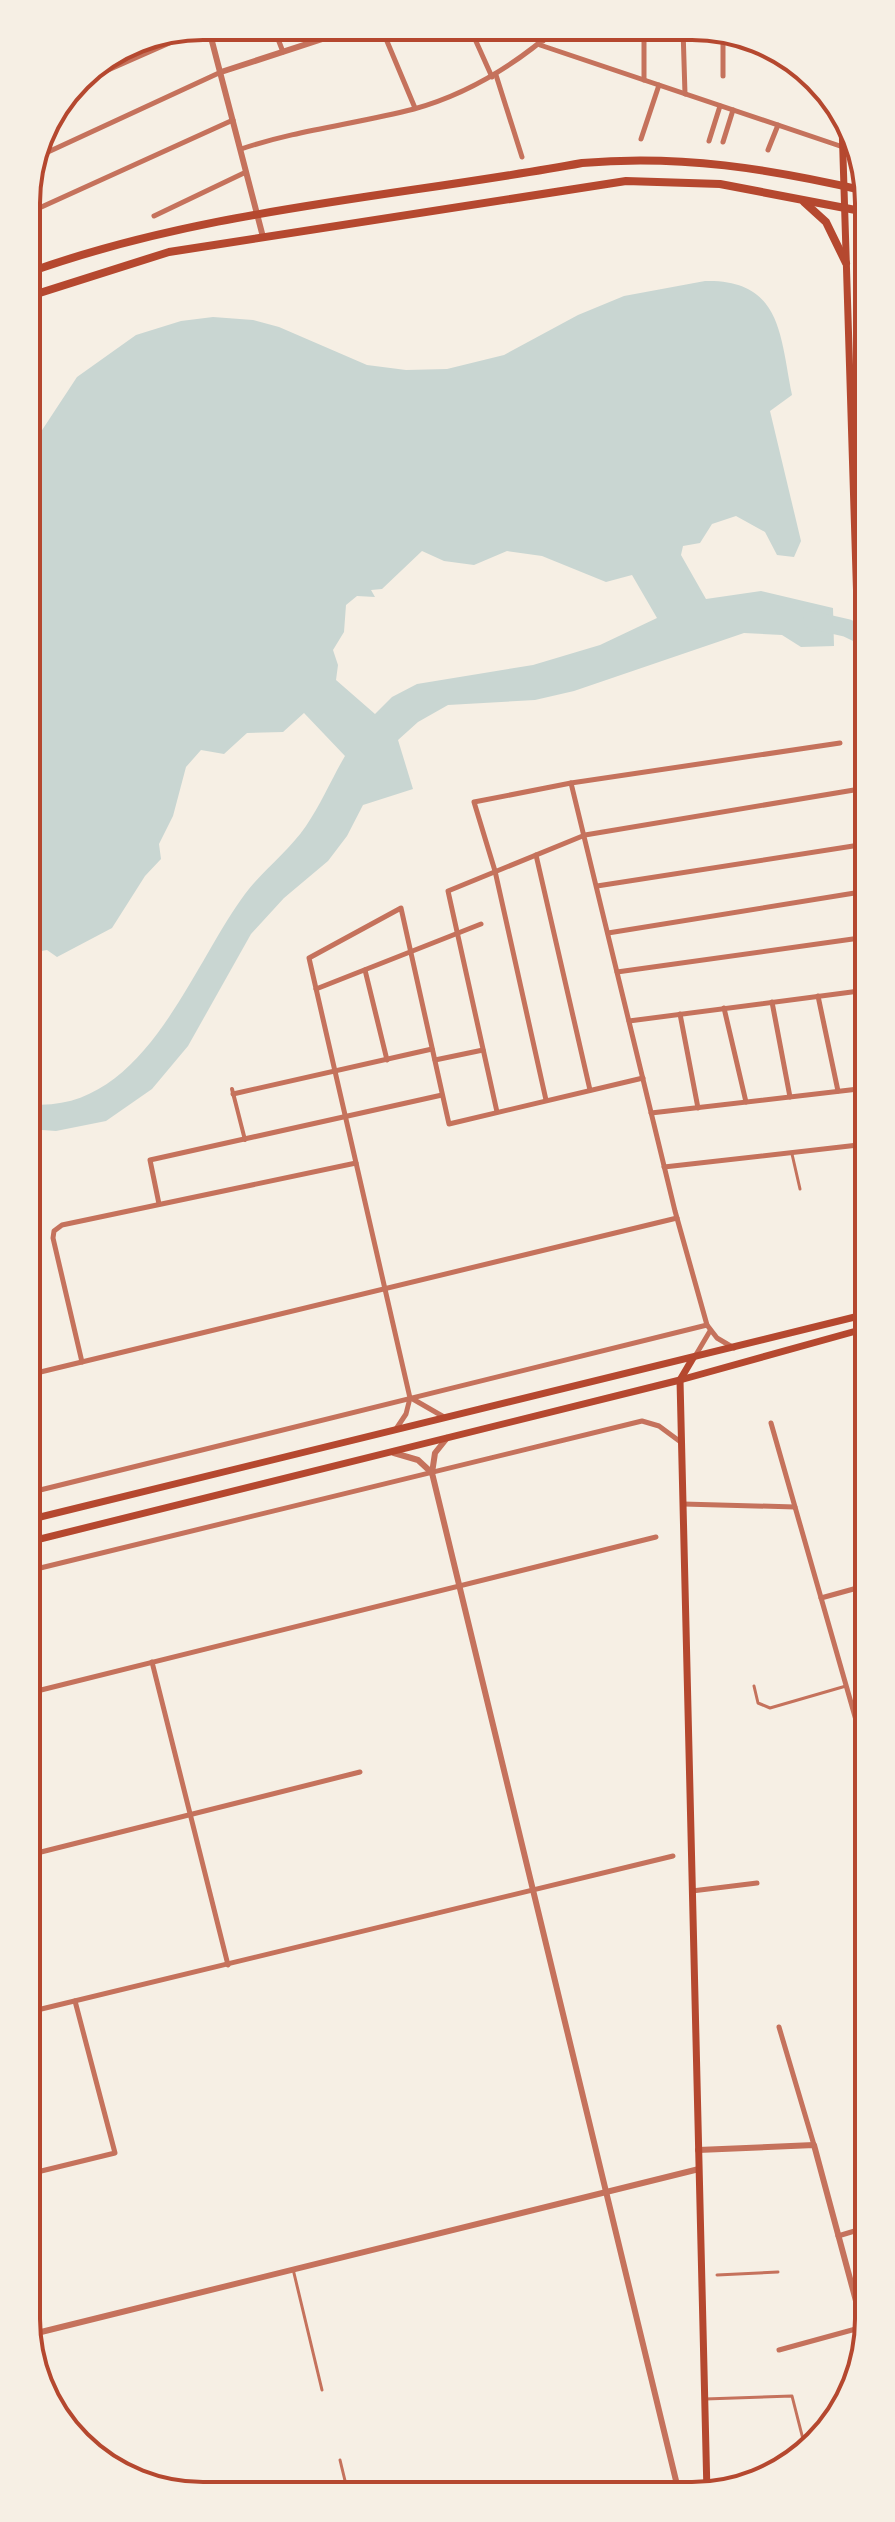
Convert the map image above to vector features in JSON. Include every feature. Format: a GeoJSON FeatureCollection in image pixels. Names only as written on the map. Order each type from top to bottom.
{"type":"FeatureCollection","features":[{"type":"Feature","properties":{"kind":"main road"},"geometry":{"type":"LineString","coordinates":[[843,143],[855,480]]}},
{"type":"Feature","properties":{"kind":"main road"},"geometry":{"type":"LineString","coordinates":[[40,269],[85,253],[170,231],[582,163],[636,158],[752,167],[854,188]]}},
{"type":"Feature","properties":{"kind":"main road"},"geometry":{"type":"LineString","coordinates":[[40,293],[169,252],[626,181],[720,184],[855,210]]}},
{"type":"Feature","properties":{"kind":"main road"},"geometry":{"type":"LineString","coordinates":[[800,199],[826,222],[846,263]]}},
{"type":"Feature","properties":{"kind":"main road"},"geometry":{"type":"LineString","coordinates":[[40,1517],[736,1349],[855,1317]]}},
{"type":"Feature","properties":{"kind":"main road"},"geometry":{"type":"LineString","coordinates":[[40,1539],[680,1380],[855,1331]]}},
{"type":"Feature","properties":{"kind":"main road"},"geometry":{"type":"LineString","coordinates":[[693,1358],[680,1380],[707,2481]]}},
{"type":"Feature","properties":{"kind":"street"},"geometry":{"type":"LineString","coordinates":[[212,40],[263,237]]}},
{"type":"Feature","properties":{"kind":"street"},"geometry":{"type":"LineString","coordinates":[[278,40],[283,52]]}},
{"type":"Feature","properties":{"kind":"street"},"geometry":{"type":"LineString","coordinates":[[49,152],[221,72],[318,40]]}},
{"type":"Feature","properties":{"kind":"street"},"geometry":{"type":"LineString","coordinates":[[386,40],[415,108]]}},
{"type":"Feature","properties":{"kind":"street"},"geometry":{"type":"LineString","coordinates":[[476,40],[494,76],[522,157]]}},
{"type":"Feature","properties":{"kind":"street"},"geometry":{"type":"LineString","coordinates":[[241,149],[284,135],[415,108],[494,76],[544,40]]}},
{"type":"Feature","properties":{"kind":"street"},"geometry":{"type":"LineString","coordinates":[[644,40],[644,80]]}},
{"type":"Feature","properties":{"kind":"street"},"geometry":{"type":"LineString","coordinates":[[683,40],[685,94]]}},
{"type":"Feature","properties":{"kind":"street"},"geometry":{"type":"LineString","coordinates":[[541,43],[843,147]]}},
{"type":"Feature","properties":{"kind":"street"},"geometry":{"type":"LineString","coordinates":[[723,43],[723,76]]}},
{"type":"Feature","properties":{"kind":"street"},"geometry":{"type":"LineString","coordinates":[[112,68],[164,45]]}},
{"type":"Feature","properties":{"kind":"street"},"geometry":{"type":"LineString","coordinates":[[641,139],[659,85]]}},
{"type":"Feature","properties":{"kind":"street"},"geometry":{"type":"LineString","coordinates":[[709,141],[720,106]]}},
{"type":"Feature","properties":{"kind":"street"},"geometry":{"type":"LineString","coordinates":[[723,142],[733,110]]}},
{"type":"Feature","properties":{"kind":"street"},"geometry":{"type":"LineString","coordinates":[[40,208],[233,120]]}},
{"type":"Feature","properties":{"kind":"street"},"geometry":{"type":"LineString","coordinates":[[768,150],[778,125]]}},
{"type":"Feature","properties":{"kind":"street"},"geometry":{"type":"LineString","coordinates":[[154,216],[246,172]]}},
{"type":"Feature","properties":{"kind":"street"},"geometry":{"type":"LineString","coordinates":[[546,1100],[495,871],[474,802],[571,783],[840,743]]}},
{"type":"Feature","properties":{"kind":"street"},"geometry":{"type":"LineString","coordinates":[[571,783],[664,1167],[709,1328],[736,1349]]}},
{"type":"Feature","properties":{"kind":"street"},"geometry":{"type":"LineString","coordinates":[[497,1112],[448,891],[585,835],[855,790]]}},
{"type":"Feature","properties":{"kind":"street"},"geometry":{"type":"LineString","coordinates":[[597,886],[855,846]]}},
{"type":"Feature","properties":{"kind":"street"},"geometry":{"type":"LineString","coordinates":[[536,855],[590,1090]]}},
{"type":"Feature","properties":{"kind":"street"},"geometry":{"type":"LineString","coordinates":[[608,933],[855,893]]}},
{"type":"Feature","properties":{"kind":"street"},"geometry":{"type":"LineString","coordinates":[[396,1429],[406,1414],[410,1398],[309,958],[401,908],[449,1124],[643,1078]]}},
{"type":"Feature","properties":{"kind":"street"},"geometry":{"type":"LineString","coordinates":[[316,989],[481,924]]}},
{"type":"Feature","properties":{"kind":"street"},"geometry":{"type":"LineString","coordinates":[[617,972],[855,939]]}},
{"type":"Feature","properties":{"kind":"street"},"geometry":{"type":"LineString","coordinates":[[365,970],[387,1060]]}},
{"type":"Feature","properties":{"kind":"street"},"geometry":{"type":"LineString","coordinates":[[629,1021],[855,991]]}},
{"type":"Feature","properties":{"kind":"street"},"geometry":{"type":"LineString","coordinates":[[818,996],[838,1091]]}},
{"type":"Feature","properties":{"kind":"street"},"geometry":{"type":"LineString","coordinates":[[772,1002],[790,1097]]}},
{"type":"Feature","properties":{"kind":"street"},"geometry":{"type":"LineString","coordinates":[[724,1008],[746,1102]]}},
{"type":"Feature","properties":{"kind":"street"},"geometry":{"type":"LineString","coordinates":[[680,1014],[698,1108]]}},
{"type":"Feature","properties":{"kind":"street"},"geometry":{"type":"LineString","coordinates":[[245,1140],[232,1091],[335,1072],[432,1049]]}},
{"type":"Feature","properties":{"kind":"street"},"geometry":{"type":"LineString","coordinates":[[435,1060],[483,1050]]}},
{"type":"Feature","properties":{"kind":"street"},"geometry":{"type":"LineString","coordinates":[[651,1113],[855,1089]]}},
{"type":"Feature","properties":{"kind":"street"},"geometry":{"type":"LineString","coordinates":[[159,1204],[150,1160],[442,1095]]}},
{"type":"Feature","properties":{"kind":"street"},"geometry":{"type":"LineString","coordinates":[[664,1167],[855,1145]]}},
{"type":"Feature","properties":{"kind":"street"},"geometry":{"type":"LineString","coordinates":[[82,1362],[54,1231],[62,1225],[356,1163]]}},
{"type":"Feature","properties":{"kind":"street"},"geometry":{"type":"LineString","coordinates":[[40,1372],[677,1218]]}},
{"type":"Feature","properties":{"kind":"street"},"geometry":{"type":"LineString","coordinates":[[693,1358],[709,1328]]}},
{"type":"Feature","properties":{"kind":"street"},"geometry":{"type":"LineString","coordinates":[[40,1490],[709,1328]]}},
{"type":"Feature","properties":{"kind":"street"},"geometry":{"type":"LineString","coordinates":[[410,1398],[446,1418]]}},
{"type":"Feature","properties":{"kind":"street"},"geometry":{"type":"LineString","coordinates":[[40,1568],[642,1421],[659,1426],[682,1443]]}},
{"type":"Feature","properties":{"kind":"street"},"geometry":{"type":"LineString","coordinates":[[771,1423],[855,1717]]}},
{"type":"Feature","properties":{"kind":"street"},"geometry":{"type":"LineString","coordinates":[[447,1438],[435,1453],[432,1473],[609,2191],[676,2482]]}},
{"type":"Feature","properties":{"kind":"street"},"geometry":{"type":"LineString","coordinates":[[391,1452],[418,1460],[432,1473]]}},
{"type":"Feature","properties":{"kind":"street"},"geometry":{"type":"LineString","coordinates":[[683,1504],[795,1507]]}},
{"type":"Feature","properties":{"kind":"street"},"geometry":{"type":"LineString","coordinates":[[40,1690],[656,1537]]}},
{"type":"Feature","properties":{"kind":"street"},"geometry":{"type":"LineString","coordinates":[[821,1598],[855,1589]]}},
{"type":"Feature","properties":{"kind":"street"},"geometry":{"type":"LineString","coordinates":[[152,1662],[228,1965]]}},
{"type":"Feature","properties":{"kind":"street"},"geometry":{"type":"LineString","coordinates":[[40,1852],[360,1772]]}},
{"type":"Feature","properties":{"kind":"street"},"geometry":{"type":"LineString","coordinates":[[40,2009],[673,1856]]}},
{"type":"Feature","properties":{"kind":"street"},"geometry":{"type":"LineString","coordinates":[[692,1891],[757,1883]]}},
{"type":"Feature","properties":{"kind":"street"},"geometry":{"type":"LineString","coordinates":[[40,2171],[115,2153],[75,2001]]}},
{"type":"Feature","properties":{"kind":"street"},"geometry":{"type":"LineString","coordinates":[[779,2027],[855,2298]]}},
{"type":"Feature","properties":{"kind":"street"},"geometry":{"type":"LineString","coordinates":[[698,2150],[814,2145]]}},
{"type":"Feature","properties":{"kind":"street"},"geometry":{"type":"LineString","coordinates":[[41,2332],[699,2169]]}},
{"type":"Feature","properties":{"kind":"street"},"geometry":{"type":"LineString","coordinates":[[838,2236],[855,2231]]}},
{"type":"Feature","properties":{"kind":"street"},"geometry":{"type":"LineString","coordinates":[[779,2350],[855,2329]]}},
{"type":"Feature","properties":{"kind":"lane"},"geometry":{"type":"LineString","coordinates":[[791,1153],[800,1189]]}},
{"type":"Feature","properties":{"kind":"lane"},"geometry":{"type":"LineString","coordinates":[[754,1686],[758,1703],[770,1708],[846,1686]]}},
{"type":"Feature","properties":{"kind":"lane"},"geometry":{"type":"LineString","coordinates":[[293,2269],[322,2390]]}},
{"type":"Feature","properties":{"kind":"lane"},"geometry":{"type":"LineString","coordinates":[[717,2275],[778,2272]]}},
{"type":"Feature","properties":{"kind":"lane"},"geometry":{"type":"LineString","coordinates":[[705,2399],[792,2396],[803,2438]]}},
{"type":"Feature","properties":{"kind":"lane"},"geometry":{"type":"LineString","coordinates":[[340,2460],[345,2482]]}},
{"type":"Feature","properties":{"kind":"shaded area"},"geometry":{"type":"Polygon","coordinates":[[[705,281],[730,283],[749,290],[763,301],[780,332],[792,395],[770,411],[801,541],[794,557],[777,555],[765,532],[736,516],[712,524],[700,543],[683,546],[681,555],[706,599],[761,591],[833,608],[834,646],[801,647],[782,635],[744,633],[574,691],[535,700],[448,705],[418,722],[398,740],[413,789],[363,805],[347,836],[328,861],[284,898],[251,934],[188,1046],[152,1089],[106,1121],[56,1131],[40,1130],[40,1103],[68,1101],[103,1087],[133,1062],[159,1031],[245,894],[306,826],[345,756],[304,713],[283,732],[247,733],[224,754],[201,750],[186,767],[173,816],[159,844],[161,859],[145,876],[112,928],[57,957],[47,950],[40,951],[40,433],[77,377],[136,335],[181,321],[213,317],[253,320],[279,327],[367,365],[406,370],[447,369],[504,355],[578,315],[624,296],[705,281]],[[422,551],[382,589],[371,590],[375,597],[357,596],[346,605],[344,632],[333,650],[338,665],[336,680],[375,714],[392,697],[417,684],[533,665],[600,645],[657,618],[632,575],[606,582],[542,556],[507,551],[474,565],[444,561],[422,551]]]}},
{"type":"Feature","properties":{"kind":"waterway"},"geometry":{"type":"LineString","coordinates":[[812,620],[855,632]]}}]}
